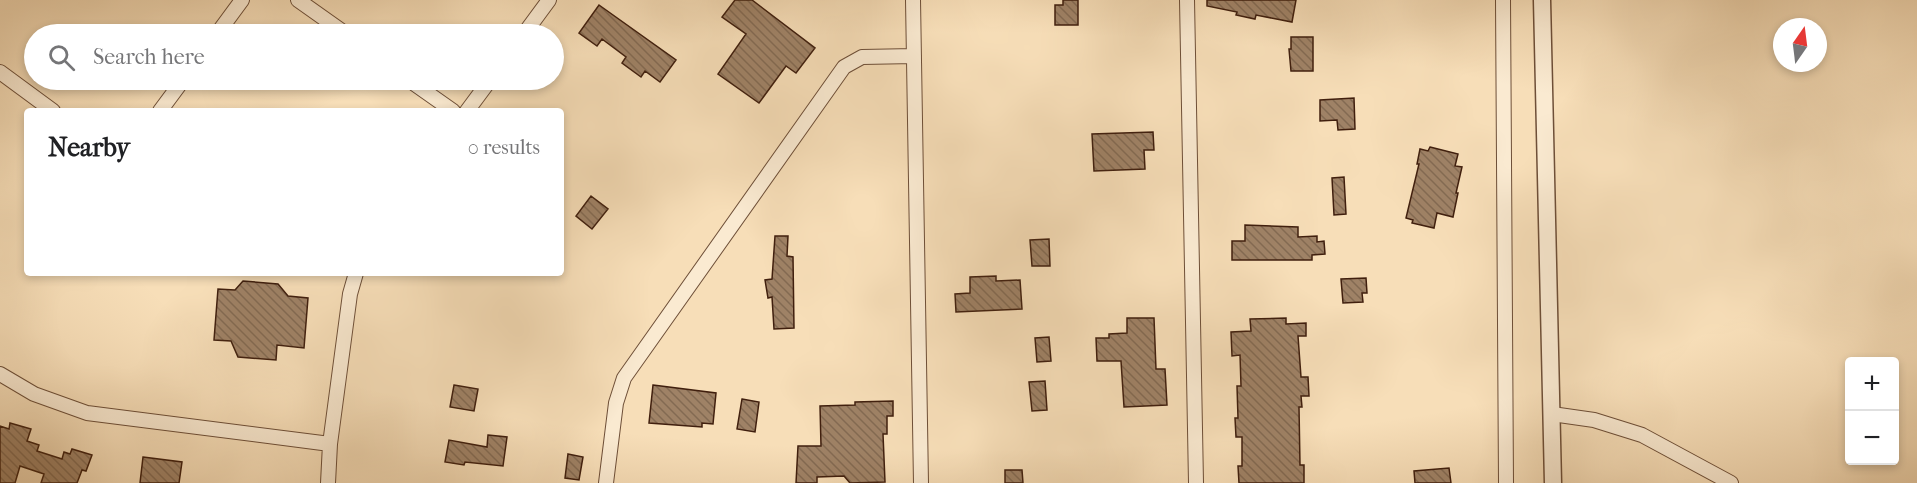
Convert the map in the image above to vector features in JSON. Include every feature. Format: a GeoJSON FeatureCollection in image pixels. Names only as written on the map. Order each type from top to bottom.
{"type":"FeatureCollection","features":[{"type":"Feature","properties":{"kind":"street"},"geometry":{"type":"LineString","coordinates":[[224,24],[242,0]]}},
{"type":"Feature","properties":{"kind":"street"},"geometry":{"type":"LineString","coordinates":[[298,0],[332,24]]}},
{"type":"Feature","properties":{"kind":"street"},"geometry":{"type":"LineString","coordinates":[[531,24],[549,0]]}},
{"type":"Feature","properties":{"kind":"street"},"geometry":{"type":"LineString","coordinates":[[913,0],[921,483]]}},
{"type":"Feature","properties":{"kind":"street"},"geometry":{"type":"LineString","coordinates":[[1187,0],[1196,483]]}},
{"type":"Feature","properties":{"kind":"street"},"geometry":{"type":"LineString","coordinates":[[1503,0],[1506,483]]}},
{"type":"Feature","properties":{"kind":"street"},"geometry":{"type":"LineString","coordinates":[[1542,0],[1553,483]]}},
{"type":"Feature","properties":{"kind":"street"},"geometry":{"type":"LineString","coordinates":[[606,483],[616,403],[624,378],[844,67],[862,57],[914,56]]}},
{"type":"Feature","properties":{"kind":"street"},"geometry":{"type":"LineString","coordinates":[[0,72],[24,90]]}},
{"type":"Feature","properties":{"kind":"street"},"geometry":{"type":"LineString","coordinates":[[24,90],[49,108]]}},
{"type":"Feature","properties":{"kind":"street"},"geometry":{"type":"LineString","coordinates":[[162,108],[176,90]]}},
{"type":"Feature","properties":{"kind":"street"},"geometry":{"type":"LineString","coordinates":[[423,90],[449,108]]}},
{"type":"Feature","properties":{"kind":"street"},"geometry":{"type":"LineString","coordinates":[[469,108],[483,90]]}},
{"type":"Feature","properties":{"kind":"street"},"geometry":{"type":"LineString","coordinates":[[328,483],[330,444],[350,294],[355,276]]}},
{"type":"Feature","properties":{"kind":"street"},"geometry":{"type":"LineString","coordinates":[[0,374],[34,394],[87,413],[330,444]]}},
{"type":"Feature","properties":{"kind":"street"},"geometry":{"type":"LineString","coordinates":[[1552,414],[1594,420],[1642,435],[1731,483]]}},
{"type":"Feature","properties":{"kind":"building"},"geometry":{"type":"Polygon","coordinates":[[[735,0],[752,0],[815,48],[796,73],[786,66],[759,103],[718,74],[746,34],[722,17],[735,0]]]}},
{"type":"Feature","properties":{"kind":"building"},"geometry":{"type":"Polygon","coordinates":[[[1063,0],[1078,0],[1078,25],[1055,25],[1055,5],[1063,5],[1063,0]]]}},
{"type":"Feature","properties":{"kind":"building"},"geometry":{"type":"Polygon","coordinates":[[[1207,0],[1296,0],[1292,22],[1256,15],[1255,19],[1236,15],[1237,12],[1207,6],[1207,0]]]}},
{"type":"Feature","properties":{"kind":"building"},"geometry":{"type":"Polygon","coordinates":[[[599,5],[676,60],[660,82],[645,71],[641,77],[622,63],[626,57],[602,39],[597,46],[579,33],[599,5]]]}},
{"type":"Feature","properties":{"kind":"building"},"geometry":{"type":"Polygon","coordinates":[[[1291,37],[1313,37],[1313,71],[1291,71],[1289,49],[1291,49],[1291,37]]]}},
{"type":"Feature","properties":{"kind":"building"},"geometry":{"type":"Polygon","coordinates":[[[1354,98],[1355,129],[1338,130],[1337,120],[1320,121],[1320,100],[1354,98]]]}},
{"type":"Feature","properties":{"kind":"building"},"geometry":{"type":"Polygon","coordinates":[[[1153,132],[1154,150],[1144,150],[1145,169],[1094,171],[1092,134],[1153,132]]]}},
{"type":"Feature","properties":{"kind":"building"},"geometry":{"type":"Polygon","coordinates":[[[1430,147],[1458,154],[1455,166],[1462,167],[1453,217],[1437,213],[1434,228],[1412,223],[1413,220],[1406,218],[1419,164],[1417,164],[1420,149],[1428,151],[1430,147]]]}},
{"type":"Feature","properties":{"kind":"building"},"geometry":{"type":"Polygon","coordinates":[[[1344,177],[1346,214],[1334,215],[1332,178],[1344,177]]]}},
{"type":"Feature","properties":{"kind":"building"},"geometry":{"type":"Polygon","coordinates":[[[591,196],[608,209],[592,229],[576,216],[591,196]]]}},
{"type":"Feature","properties":{"kind":"building"},"geometry":{"type":"Polygon","coordinates":[[[1245,225],[1298,227],[1298,237],[1317,236],[1317,242],[1324,241],[1325,254],[1312,255],[1312,260],[1232,260],[1232,241],[1245,241],[1245,225]]]}},
{"type":"Feature","properties":{"kind":"building"},"geometry":{"type":"Polygon","coordinates":[[[775,236],[788,236],[787,256],[793,257],[794,328],[774,329],[772,297],[768,298],[765,280],[772,279],[775,236]]]}},
{"type":"Feature","properties":{"kind":"building"},"geometry":{"type":"Polygon","coordinates":[[[1049,239],[1050,266],[1032,266],[1030,240],[1049,239]]]}},
{"type":"Feature","properties":{"kind":"building"},"geometry":{"type":"Polygon","coordinates":[[[996,276],[996,281],[1020,280],[1022,309],[956,312],[955,294],[970,293],[970,277],[996,276]]]}},
{"type":"Feature","properties":{"kind":"building"},"geometry":{"type":"Polygon","coordinates":[[[1366,278],[1367,293],[1362,293],[1363,302],[1343,303],[1341,279],[1366,278]]]}},
{"type":"Feature","properties":{"kind":"building"},"geometry":{"type":"Polygon","coordinates":[[[243,281],[278,284],[288,296],[308,298],[304,348],[277,345],[276,360],[238,357],[231,341],[214,340],[218,289],[235,290],[243,281]]]}},
{"type":"Feature","properties":{"kind":"building"},"geometry":{"type":"Polygon","coordinates":[[[1127,318],[1154,318],[1156,369],[1165,369],[1167,405],[1124,407],[1121,361],[1097,361],[1096,338],[1109,338],[1109,334],[1127,333],[1127,318]]]}},
{"type":"Feature","properties":{"kind":"building"},"geometry":{"type":"Polygon","coordinates":[[[1286,318],[1286,324],[1306,323],[1306,336],[1298,336],[1301,377],[1308,377],[1309,396],[1301,396],[1302,407],[1299,407],[1300,465],[1304,465],[1304,483],[1239,483],[1238,466],[1242,466],[1242,437],[1236,437],[1235,418],[1238,418],[1237,386],[1241,386],[1240,355],[1232,356],[1231,332],[1251,331],[1250,319],[1286,318]]]}},
{"type":"Feature","properties":{"kind":"building"},"geometry":{"type":"Polygon","coordinates":[[[1049,337],[1051,361],[1037,362],[1035,338],[1049,337]]]}},
{"type":"Feature","properties":{"kind":"building"},"geometry":{"type":"Polygon","coordinates":[[[1045,381],[1047,410],[1032,411],[1029,382],[1045,381]]]}},
{"type":"Feature","properties":{"kind":"building"},"geometry":{"type":"Polygon","coordinates":[[[454,385],[478,389],[474,411],[450,407],[454,385]]]}},
{"type":"Feature","properties":{"kind":"building"},"geometry":{"type":"Polygon","coordinates":[[[653,385],[716,393],[713,424],[702,423],[702,427],[649,423],[653,385]]]}},
{"type":"Feature","properties":{"kind":"building"},"geometry":{"type":"Polygon","coordinates":[[[742,399],[759,402],[755,432],[737,429],[742,399]]]}},
{"type":"Feature","properties":{"kind":"building"},"geometry":{"type":"Polygon","coordinates":[[[893,401],[893,416],[887,416],[887,434],[883,434],[885,482],[850,483],[844,476],[817,477],[817,483],[796,483],[798,446],[821,446],[820,406],[893,401]]]}},
{"type":"Feature","properties":{"kind":"building"},"geometry":{"type":"Polygon","coordinates":[[[10,423],[31,429],[27,441],[39,445],[37,451],[62,459],[64,452],[70,454],[72,449],[92,455],[86,471],[82,470],[77,483],[41,483],[44,474],[20,466],[15,483],[0,483],[0,426],[9,429],[10,423]]]}},
{"type":"Feature","properties":{"kind":"building"},"geometry":{"type":"Polygon","coordinates":[[[488,435],[507,437],[503,466],[445,462],[449,440],[487,447],[488,435]]]}},
{"type":"Feature","properties":{"kind":"building"},"geometry":{"type":"Polygon","coordinates":[[[568,454],[583,457],[579,480],[565,478],[568,454]]]}},
{"type":"Feature","properties":{"kind":"building"},"geometry":{"type":"Polygon","coordinates":[[[143,457],[182,462],[179,483],[140,483],[143,457]]]}},
{"type":"Feature","properties":{"kind":"building"},"geometry":{"type":"Polygon","coordinates":[[[1449,468],[1451,483],[1415,483],[1414,471],[1449,468]]]}},
{"type":"Feature","properties":{"kind":"building"},"geometry":{"type":"Polygon","coordinates":[[[1005,470],[1022,470],[1023,483],[1005,483],[1005,470]]]}}]}
